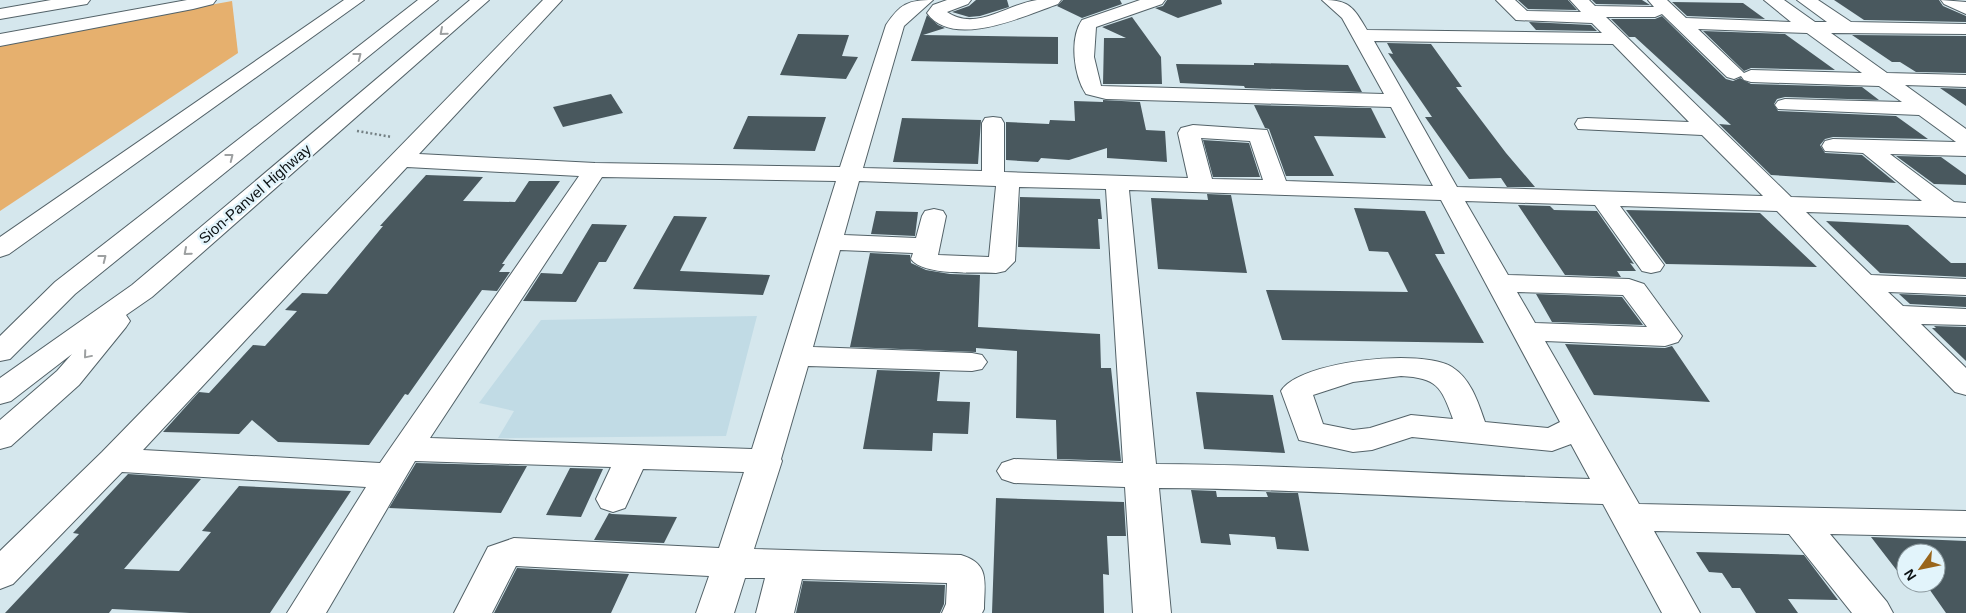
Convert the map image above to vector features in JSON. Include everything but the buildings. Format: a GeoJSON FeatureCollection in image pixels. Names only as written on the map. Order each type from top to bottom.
{"type":"FeatureCollection","features":[{"type":"Feature","properties":{"kind":"main road"},"geometry":{"type":"LineString","coordinates":[[0,14],[81,0]]}},
{"type":"Feature","properties":{"kind":"main road"},"geometry":{"type":"LineString","coordinates":[[0,40],[207,0]]}},
{"type":"Feature","properties":{"kind":"main road"},"geometry":{"type":"LineString","coordinates":[[0,249],[356,0]]}},
{"type":"Feature","properties":{"kind":"main road"},"geometry":{"type":"LineString","coordinates":[[0,352],[65,288],[429,0]]}},
{"type":"Feature","properties":{"kind":"main road","name":"Sion-Panvel Highway"},"geometry":{"type":"LineString","coordinates":[[11,385],[142,291],[480,0]]}},
{"type":"Feature","properties":{"kind":"main road"},"geometry":{"type":"LineString","coordinates":[[0,574],[114,460],[407,152],[476,83],[553,0]]}},
{"type":"Feature","properties":{"kind":"main road"},"geometry":{"type":"LineString","coordinates":[[962,0],[943,7],[936,14],[948,22],[972,26],[1052,0]]}},
{"type":"Feature","properties":{"kind":"main road"},"geometry":{"type":"LineString","coordinates":[[1156,0],[1088,24],[1084,32],[1088,82],[1094,90],[1106,93],[1230,98],[1399,102]]}},
{"type":"Feature","properties":{"kind":"main road"},"geometry":{"type":"LineString","coordinates":[[1331,0],[1349,15],[1362,34],[1681,613]]}},
{"type":"Feature","properties":{"kind":"main road"},"geometry":{"type":"LineString","coordinates":[[1505,0],[1522,16],[1655,6],[1682,23],[1743,75],[1966,81]]}},
{"type":"Feature","properties":{"kind":"main road"},"geometry":{"type":"LineString","coordinates":[[1773,0],[1926,110],[1961,148]]}},
{"type":"Feature","properties":{"kind":"main road"},"geometry":{"type":"LineString","coordinates":[[1806,0],[1846,26]]}},
{"type":"Feature","properties":{"kind":"main road"},"geometry":{"type":"LineString","coordinates":[[1950,0],[1966,10]]}},
{"type":"Feature","properties":{"kind":"main road"},"geometry":{"type":"LineString","coordinates":[[715,613],[766,461],[847,174],[895,25],[920,2],[943,7]]}},
{"type":"Feature","properties":{"kind":"main road"},"geometry":{"type":"LineString","coordinates":[[1527,27],[1591,12]]}},
{"type":"Feature","properties":{"kind":"main road"},"geometry":{"type":"LineString","coordinates":[[1591,12],[1895,314],[1954,361],[1966,385]]}},
{"type":"Feature","properties":{"kind":"main road"},"geometry":{"type":"LineString","coordinates":[[1682,23],[1966,29]]}},
{"type":"Feature","properties":{"kind":"main road"},"geometry":{"type":"LineString","coordinates":[[1362,34],[1527,27],[1619,39]]}},
{"type":"Feature","properties":{"kind":"main road"},"geometry":{"type":"LineString","coordinates":[[1789,106],[1926,110],[1898,111],[1789,106]]}},
{"type":"Feature","properties":{"kind":"main road"},"geometry":{"type":"LineString","coordinates":[[1898,111],[1961,148]]}},
{"type":"Feature","properties":{"kind":"main road"},"geometry":{"type":"LineString","coordinates":[[934,216],[924,259],[929,262],[996,264],[1002,261],[1001,179],[993,123]]}},
{"type":"Feature","properties":{"kind":"main road"},"geometry":{"type":"LineString","coordinates":[[1586,124],[1710,129]]}},
{"type":"Feature","properties":{"kind":"main road"},"geometry":{"type":"LineString","coordinates":[[1202,186],[1190,133],[1193,131],[1259,135],[1277,188]]}},
{"type":"Feature","properties":{"kind":"main road"},"geometry":{"type":"LineString","coordinates":[[1836,148],[1961,148],[1873,152],[1836,148]]}},
{"type":"Feature","properties":{"kind":"main road"},"geometry":{"type":"LineString","coordinates":[[407,152],[595,170],[847,174],[1957,209]]}},
{"type":"Feature","properties":{"kind":"main road"},"geometry":{"type":"LineString","coordinates":[[1873,152],[1957,209]]}},
{"type":"Feature","properties":{"kind":"main road"},"geometry":{"type":"LineString","coordinates":[[306,613],[398,462],[595,170]]}},
{"type":"Feature","properties":{"kind":"main road"},"geometry":{"type":"LineString","coordinates":[[1117,183],[1152,613]]}},
{"type":"Feature","properties":{"kind":"main road"},"geometry":{"type":"LineString","coordinates":[[1602,198],[1651,264]]}},
{"type":"Feature","properties":{"kind":"main road"},"geometry":{"type":"LineString","coordinates":[[828,242],[927,246]]}},
{"type":"Feature","properties":{"kind":"main road"},"geometry":{"type":"LineString","coordinates":[[1499,283],[1629,288],[1634,290],[1668,336],[1526,331]]}},
{"type":"Feature","properties":{"kind":"main road"},"geometry":{"type":"LineString","coordinates":[[1865,283],[1966,287]]}},
{"type":"Feature","properties":{"kind":"main road"},"geometry":{"type":"LineString","coordinates":[[0,328],[65,288]]}},
{"type":"Feature","properties":{"kind":"main road"},"geometry":{"type":"LineString","coordinates":[[0,438],[68,378],[142,291]]}},
{"type":"Feature","properties":{"kind":"main road"},"geometry":{"type":"LineString","coordinates":[[1895,314],[1966,317]]}},
{"type":"Feature","properties":{"kind":"main road"},"geometry":{"type":"LineString","coordinates":[[795,356],[972,362]]}},
{"type":"Feature","properties":{"kind":"main road"},"geometry":{"type":"LineString","coordinates":[[1474,433],[1452,383],[1437,370],[1400,366],[1348,372],[1313,382],[1296,391],[1310,432],[1353,441],[1372,439],[1410,426],[1474,433],[1552,440],[1578,426]]}},
{"type":"Feature","properties":{"kind":"main road"},"geometry":{"type":"LineString","coordinates":[[114,460],[398,462],[632,457],[766,461]]}},
{"type":"Feature","properties":{"kind":"main road"},"geometry":{"type":"LineString","coordinates":[[613,499],[632,457]]}},
{"type":"Feature","properties":{"kind":"main road"},"geometry":{"type":"LineString","coordinates":[[1014,471],[1141,476],[1266,477],[1472,488],[1621,505],[1799,521],[1966,524]]}},
{"type":"Feature","properties":{"kind":"main road"},"geometry":{"type":"LineString","coordinates":[[1799,521],[1874,613]]}},
{"type":"Feature","properties":{"kind":"main road"},"geometry":{"type":"LineString","coordinates":[[473,613],[501,558],[514,552],[732,563],[961,569],[966,574],[965,609],[961,613]]}},
{"type":"Feature","properties":{"kind":"main road"},"geometry":{"type":"LineString","coordinates":[[775,613],[787,565]]}},
{"type":"Feature","properties":{"kind":"path"},"geometry":{"type":"LineString","coordinates":[[331,128],[382,134],[407,152]]}},
{"type":"Feature","properties":{"kind":"shaded area"},"geometry":{"type":"Polygon","coordinates":[[[232,1],[238,53],[0,211],[0,43],[232,1]]]}},
{"type":"Feature","properties":{"kind":"shaded area"},"geometry":{"type":"Polygon","coordinates":[[[757,316],[726,436],[498,438],[514,411],[479,403],[541,320],[757,316]]]}}]}
